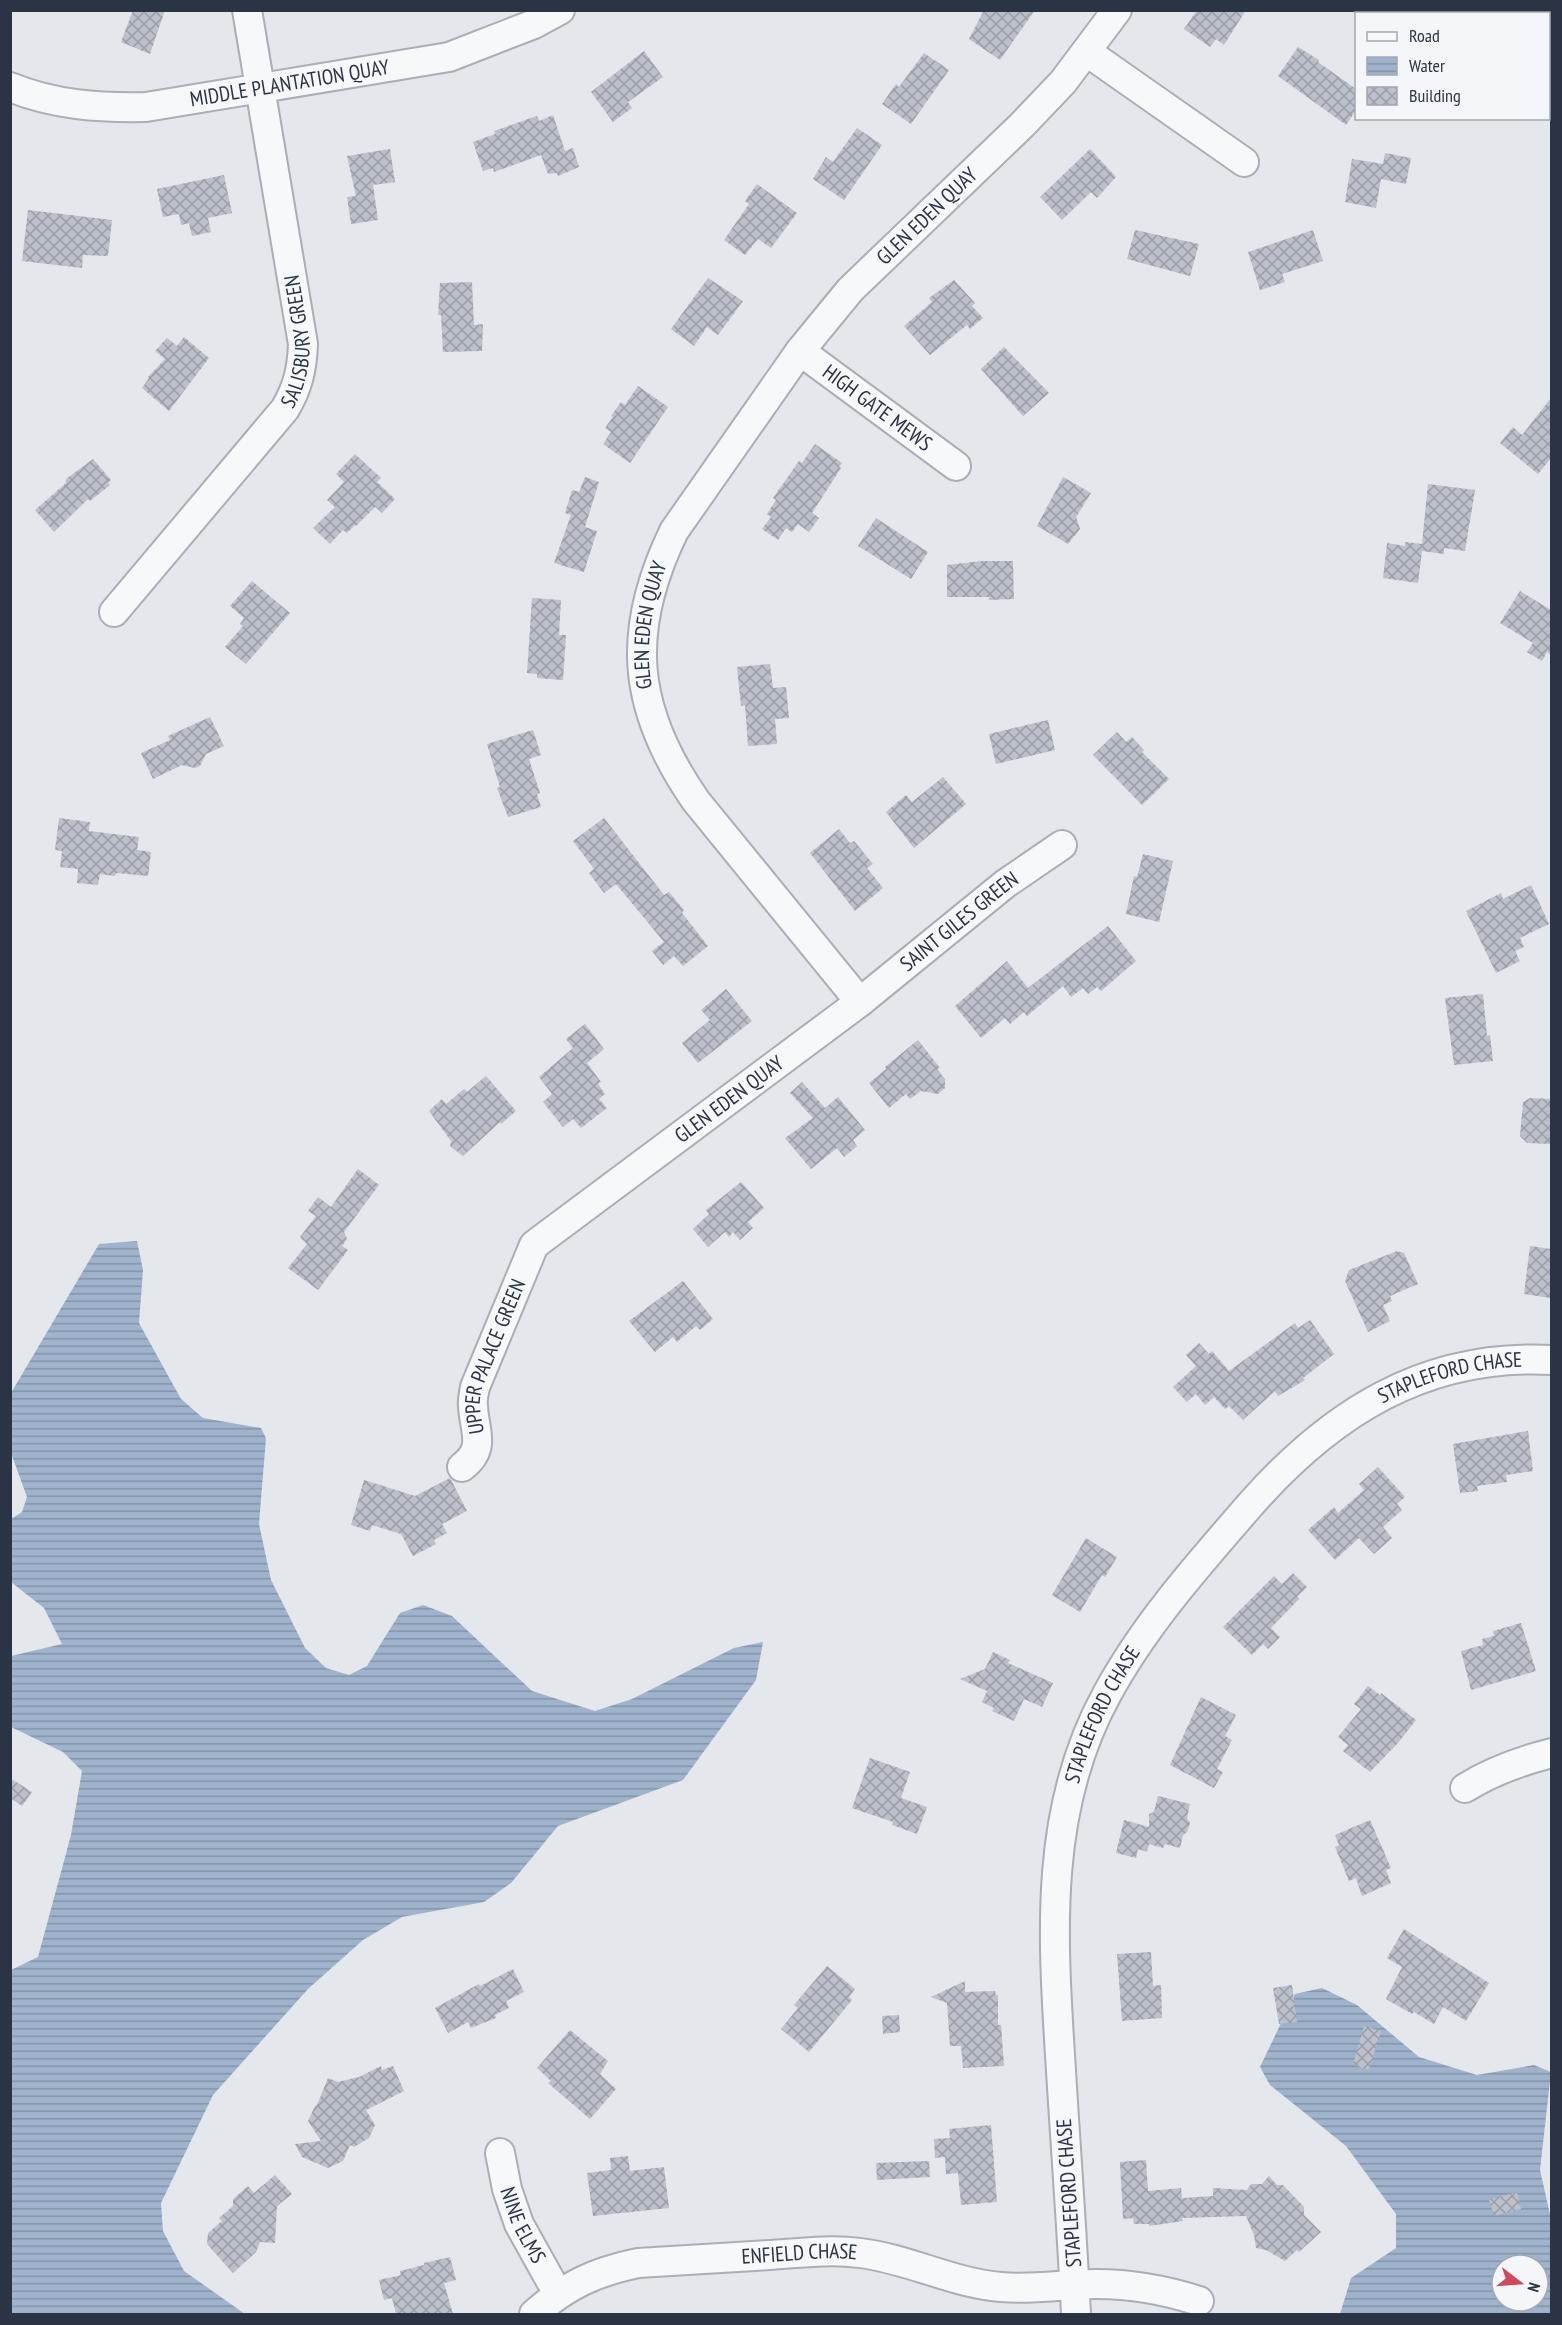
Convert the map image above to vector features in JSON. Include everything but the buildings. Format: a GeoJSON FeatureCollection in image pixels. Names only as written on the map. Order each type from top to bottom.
{"type":"FeatureCollection","features":[{"type":"Feature","properties":{"kind":"street","name":"SALISBURY GREEN"},"geometry":{"type":"LineString","coordinates":[[114,612],[285,409],[295,393],[302,372],[303,344],[246,10]]}},
{"type":"Feature","properties":{"kind":"street","name":"MIDDLE PLANTATION QUAY"},"geometry":{"type":"LineString","coordinates":[[10,87],[68,104],[107,108],[146,107],[449,57],[534,24],[561,10]]}},
{"type":"Feature","properties":{"kind":"street","name":"GLEN EDEN QUAY"},"geometry":{"type":"LineString","coordinates":[[534,1245],[860,1002],[703,810],[675,771],[659,738],[648,703],[642,667],[642,639],[648,597],[658,563],[674,531],[800,351],[850,290],[1064,82],[1117,10]]}},
{"type":"Feature","properties":{"kind":"street"},"geometry":{"type":"LineString","coordinates":[[1087,52],[1244,162]]}},
{"type":"Feature","properties":{"kind":"street","name":"HIGH GATE MEWS"},"geometry":{"type":"LineString","coordinates":[[800,351],[956,466]]}},
{"type":"Feature","properties":{"kind":"street","name":"SAINT GILES GREEN"},"geometry":{"type":"LineString","coordinates":[[860,1002],[1005,884],[1062,845]]}},
{"type":"Feature","properties":{"kind":"street","name":"UPPER PALACE GREEN"},"geometry":{"type":"LineString","coordinates":[[462,1467],[473,1455],[478,1443],[473,1406],[475,1387],[534,1245]]}},
{"type":"Feature","properties":{"kind":"street","name":"STAPLEFORD CHASE"},"geometry":{"type":"LineString","coordinates":[[1076,2314],[1055,1973],[1054,1890],[1069,1796],[1084,1745],[1105,1696],[1136,1645],[1172,1596],[1265,1489],[1299,1454],[1337,1423],[1379,1396],[1416,1379],[1446,1370],[1496,1361],[1551,1360]]}},
{"type":"Feature","properties":{"kind":"street"},"geometry":{"type":"LineString","coordinates":[[1464,1788],[1515,1762],[1551,1753]]}},
{"type":"Feature","properties":{"kind":"street","name":"NINE ELMS"},"geometry":{"type":"LineString","coordinates":[[500,2153],[507,2189],[519,2224],[558,2294]]}},
{"type":"Feature","properties":{"kind":"street","name":"ENFIELD CHASE"},"geometry":{"type":"LineString","coordinates":[[534,2314],[558,2294],[580,2281],[608,2270],[638,2263],[825,2251],[891,2258],[984,2286],[1020,2289],[1074,2285],[1132,2285],[1170,2291],[1199,2301]]}},
{"type":"Feature","properties":{"kind":"water"},"geometry":{"type":"Polygon","coordinates":[[[137,1241],[143,1270],[139,1323],[181,1399],[203,1418],[261,1428],[266,1438],[259,1524],[271,1580],[305,1648],[326,1668],[349,1675],[367,1666],[400,1613],[423,1605],[452,1616],[532,1691],[595,1711],[632,1699],[734,1648],[763,1642],[756,1680],[683,1780],[558,1826],[511,1883],[484,1902],[402,1917],[363,1940],[308,1989],[213,2095],[161,2203],[163,2231],[184,2271],[245,2314],[11,2314],[11,1970],[38,1957],[71,1835],[82,1771],[63,1752],[11,1727],[11,1656],[62,1644],[44,1608],[11,1582],[11,1519],[22,1512],[27,1497],[11,1453],[11,1393],[99,1244],[137,1241]]]}},
{"type":"Feature","properties":{"kind":"water"},"geometry":{"type":"Polygon","coordinates":[[[1322,1988],[1357,2005],[1419,2057],[1477,2075],[1534,2065],[1551,2072],[1540,2170],[1551,2219],[1551,2314],[1340,2314],[1351,2278],[1396,2248],[1396,2214],[1346,2146],[1270,2085],[1260,2067],[1295,1994],[1322,1988]]]}}]}
